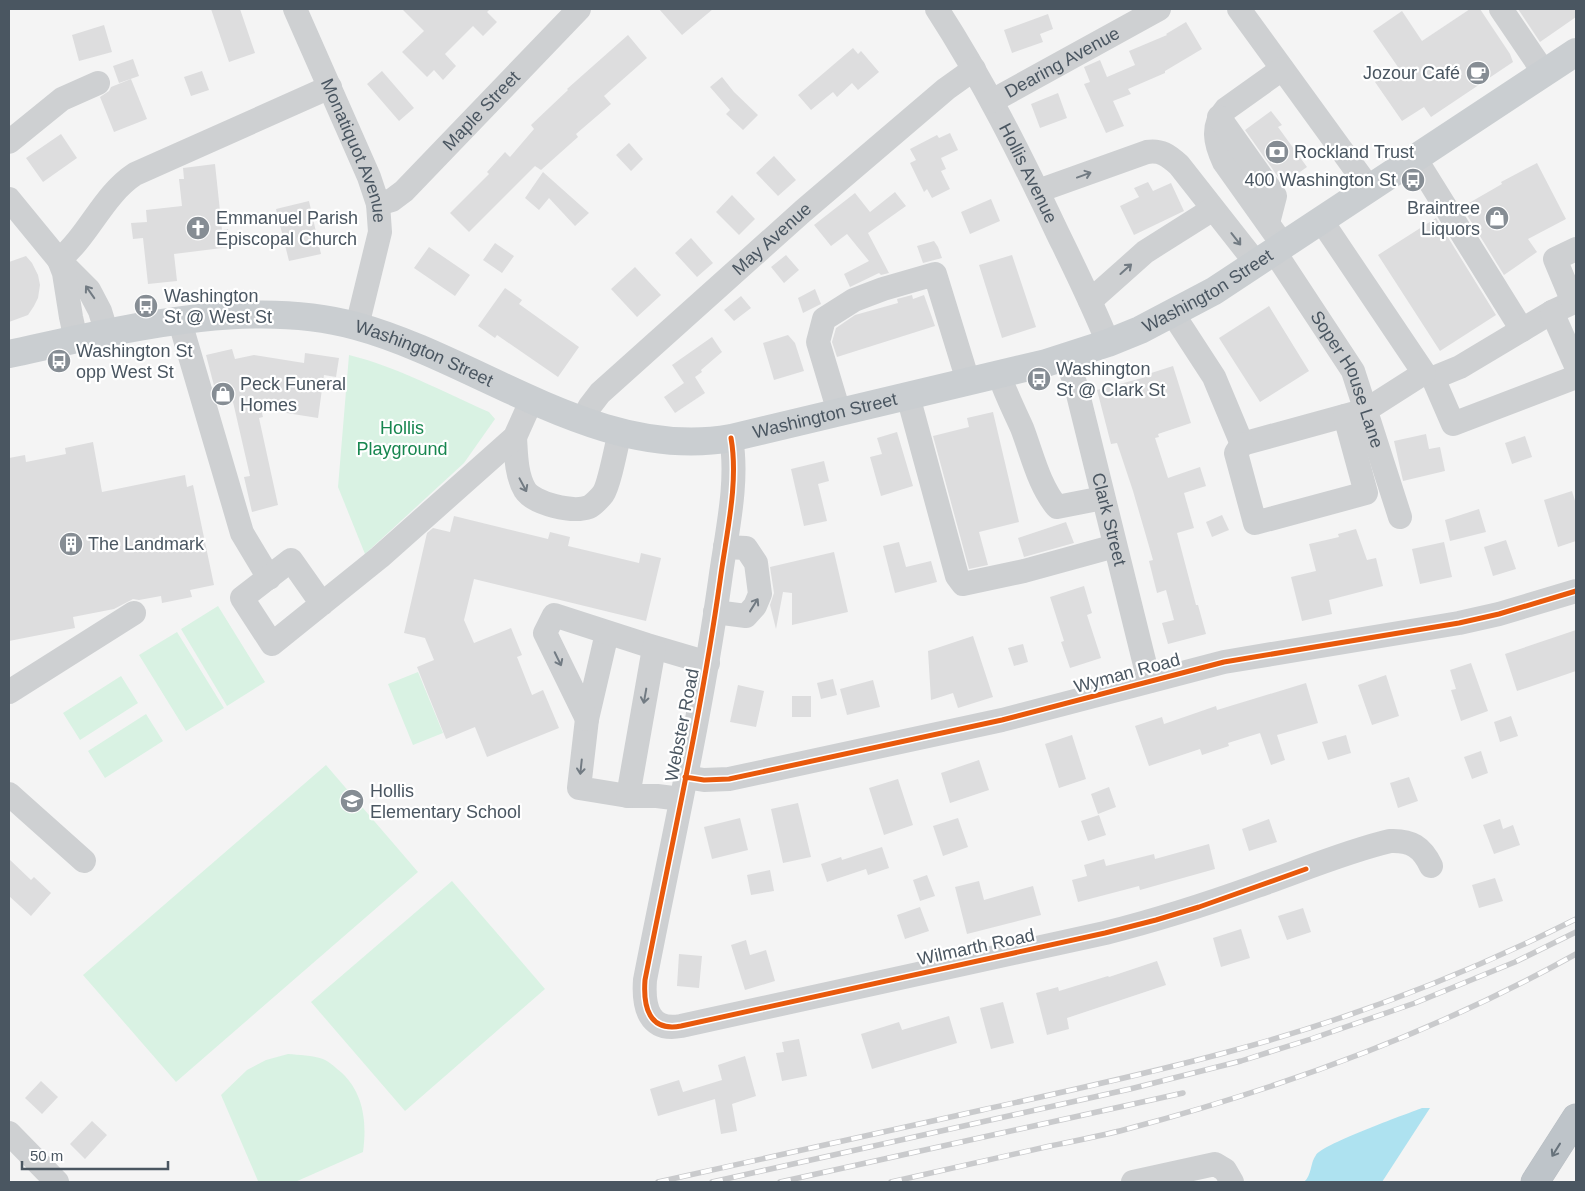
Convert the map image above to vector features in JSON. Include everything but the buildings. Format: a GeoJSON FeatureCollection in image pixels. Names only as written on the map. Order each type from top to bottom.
{"type":"FeatureCollection","features":[{"type":"Feature","properties":{"kind":"highway"},"geometry":{"type":"LineString","coordinates":[[1536,1182],[1576,1118]]}},
{"type":"Feature","properties":{"kind":"main road","name":"Washington Street"},"geometry":{"type":"LineString","coordinates":[[9,354],[145,326],[180,322],[227,317],[277,316],[324,319],[357,326],[408,344],[532,399],[620,432],[670,440],[700,441],[731,438],[1066,357],[1108,343],[1173,314],[1214,291],[1270,238],[1321,220],[1576,52]]}},
{"type":"Feature","properties":{"kind":"street","name":"Monatiquot Avenue"},"geometry":{"type":"LineString","coordinates":[[295,9],[369,177],[378,204],[380,232],[357,326]]}},
{"type":"Feature","properties":{"kind":"street","name":"Maple Street"},"geometry":{"type":"LineString","coordinates":[[378,204],[392,200],[404,191],[579,9]]}},
{"type":"Feature","properties":{"kind":"street","name":"Hollis Avenue"},"geometry":{"type":"LineString","coordinates":[[937,9],[992,101],[1038,191],[1108,343]]}},
{"type":"Feature","properties":{"kind":"street","name":"Dearing Avenue"},"geometry":{"type":"LineString","coordinates":[[992,101],[1158,9]]}},
{"type":"Feature","properties":{"kind":"street"},"geometry":{"type":"LineString","coordinates":[[1238,9],[1369,188]]}},
{"type":"Feature","properties":{"kind":"street"},"geometry":{"type":"LineString","coordinates":[[1501,9],[1545,74]]}},
{"type":"Feature","properties":{"kind":"street","name":"May Avenue"},"geometry":{"type":"LineString","coordinates":[[583,419],[600,393],[803,211],[946,89],[974,69]]}},
{"type":"Feature","properties":{"kind":"street"},"geometry":{"type":"LineString","coordinates":[[1270,238],[1275,196],[1217,123],[1226,109],[1282,69]]}},
{"type":"Feature","properties":{"kind":"street"},"geometry":{"type":"LineString","coordinates":[[9,142],[62,99],[76,91],[98,83]]}},
{"type":"Feature","properties":{"kind":"street"},"geometry":{"type":"LineString","coordinates":[[59,260],[79,241],[119,187],[135,174],[330,87]]}},
{"type":"Feature","properties":{"kind":"street","name":"Soper House Lane"},"geometry":{"type":"LineString","coordinates":[[1038,191],[1147,152],[1156,151],[1168,154],[1179,165],[1213,209],[1270,238],[1353,371],[1356,413],[1400,516]]}},
{"type":"Feature","properties":{"kind":"street"},"geometry":{"type":"LineString","coordinates":[[1415,158],[1522,330]]}},
{"type":"Feature","properties":{"kind":"street"},"geometry":{"type":"LineString","coordinates":[[9,199],[59,260],[89,290],[100,311],[107,334]]}},
{"type":"Feature","properties":{"kind":"street"},"geometry":{"type":"LineString","coordinates":[[1090,301],[1145,252],[1213,209]]}},
{"type":"Feature","properties":{"kind":"street"},"geometry":{"type":"LineString","coordinates":[[1321,220],[1428,375],[1453,424],[1576,377]]}},
{"type":"Feature","properties":{"kind":"street"},"geometry":{"type":"LineString","coordinates":[[1576,249],[1555,259],[1567,305],[1576,366]]}},
{"type":"Feature","properties":{"kind":"street"},"geometry":{"type":"LineString","coordinates":[[59,260],[64,273],[70,317],[76,340]]}},
{"type":"Feature","properties":{"kind":"street"},"geometry":{"type":"LineString","coordinates":[[839,412],[818,342],[824,319],[854,300],[883,288],[935,274],[968,381]]}},
{"type":"Feature","properties":{"kind":"street"},"geometry":{"type":"LineString","coordinates":[[1356,413],[1366,493],[1255,522],[1236,453],[1242,444],[1356,413],[1428,375],[1460,367],[1567,305]]}},
{"type":"Feature","properties":{"kind":"street"},"geometry":{"type":"LineString","coordinates":[[1173,314],[1214,377],[1242,444]]}},
{"type":"Feature","properties":{"kind":"street"},"geometry":{"type":"LineString","coordinates":[[180,322],[242,533],[269,578]]}},
{"type":"Feature","properties":{"kind":"street","name":"Clark Street"},"geometry":{"type":"LineString","coordinates":[[1066,357],[1076,386],[1149,681]]}},
{"type":"Feature","properties":{"kind":"street"},"geometry":{"type":"LineString","coordinates":[[999,374],[1005,393],[1022,428],[1048,496],[1057,507],[1103,498]]}},
{"type":"Feature","properties":{"kind":"street"},"geometry":{"type":"LineString","coordinates":[[908,396],[957,576],[963,584],[1024,571],[1115,546]]}},
{"type":"Feature","properties":{"kind":"street"},"geometry":{"type":"LineString","coordinates":[[322,604],[291,560],[242,598],[272,644],[322,604],[380,556],[515,437],[532,399]]}},
{"type":"Feature","properties":{"kind":"street"},"geometry":{"type":"LineString","coordinates":[[515,437],[519,477],[526,491],[534,498],[548,505],[574,509],[589,507],[604,494],[620,432]]}},
{"type":"Feature","properties":{"kind":"street","name":"Webster Road"},"geometry":{"type":"LineString","coordinates":[[650,1016],[645,998],[645,980],[708,663],[725,547],[733,473],[734,453],[731,438]]}},
{"type":"Feature","properties":{"kind":"street"},"geometry":{"type":"LineString","coordinates":[[715,612],[746,616],[755,606],[760,594],[756,563],[746,548],[725,547]]}},
{"type":"Feature","properties":{"kind":"street","name":"Wyman Road"},"geometry":{"type":"LineString","coordinates":[[587,719],[579,788],[628,796],[657,796],[704,780],[729,780],[1002,720],[1247,657],[1473,620],[1576,591]]}},
{"type":"Feature","properties":{"kind":"street"},"geometry":{"type":"LineString","coordinates":[[9,692],[134,612]]}},
{"type":"Feature","properties":{"kind":"street"},"geometry":{"type":"LineString","coordinates":[[587,719],[545,633],[554,615],[650,647],[708,663]]}},
{"type":"Feature","properties":{"kind":"street"},"geometry":{"type":"LineString","coordinates":[[587,719],[607,633]]}},
{"type":"Feature","properties":{"kind":"street"},"geometry":{"type":"LineString","coordinates":[[628,796],[650,647]]}},
{"type":"Feature","properties":{"kind":"street"},"geometry":{"type":"LineString","coordinates":[[9,794],[84,861]]}},
{"type":"Feature","properties":{"kind":"street","name":"Wilmarth Road"},"geometry":{"type":"LineString","coordinates":[[650,1016],[659,1026],[674,1027],[1105,933],[1199,907],[1380,843],[1401,840],[1411,843],[1419,847],[1431,866]]}},
{"type":"Feature","properties":{"kind":"street"},"geometry":{"type":"LineString","coordinates":[[9,1133],[57,1182]]}},
{"type":"Feature","properties":{"kind":"street"},"geometry":{"type":"LineString","coordinates":[[1133,1182],[1215,1164],[1225,1170],[1232,1182]]}},
{"type":"Feature","properties":{"kind":"green space","name":"Hollis Playground"},"geometry":{"type":"Polygon","coordinates":[[[349,355],[385,366],[420,381],[489,412],[495,419],[464,463],[365,554],[338,487],[349,355]]]}},
{"type":"Feature","properties":{"kind":"green space"},"geometry":{"type":"Polygon","coordinates":[[[218,606],[265,682],[227,706],[181,629],[218,606]]]}},
{"type":"Feature","properties":{"kind":"green space"},"geometry":{"type":"Polygon","coordinates":[[[177,632],[224,708],[186,731],[139,655],[177,632]]]}},
{"type":"Feature","properties":{"kind":"green space"},"geometry":{"type":"Polygon","coordinates":[[[418,672],[443,733],[413,745],[388,684],[418,672]]]}},
{"type":"Feature","properties":{"kind":"green space"},"geometry":{"type":"Polygon","coordinates":[[[121,676],[138,703],[80,740],[63,713],[121,676]]]}},
{"type":"Feature","properties":{"kind":"green space"},"geometry":{"type":"Polygon","coordinates":[[[146,714],[163,741],[105,778],[88,751],[146,714]]]}},
{"type":"Feature","properties":{"kind":"green space"},"geometry":{"type":"Polygon","coordinates":[[[326,765],[418,872],[176,1082],[83,975],[326,765]]]}},
{"type":"Feature","properties":{"kind":"green space"},"geometry":{"type":"Polygon","coordinates":[[[452,881],[545,989],[405,1111],[311,1002],[452,881]]]}},
{"type":"Feature","properties":{"kind":"green space"},"geometry":{"type":"Polygon","coordinates":[[[288,1054],[323,1059],[335,1067],[349,1081],[359,1100],[364,1120],[363,1152],[295,1182],[260,1182],[221,1095],[247,1070],[266,1060],[288,1054]]]}},
{"type":"Feature","properties":{"kind":"water"},"geometry":{"type":"Polygon","coordinates":[[[1422,1108],[1430,1108],[1382,1182],[1304,1182],[1307,1179],[1314,1158],[1322,1150],[1349,1137],[1422,1108]]]}},
{"type":"Feature","properties":{"kind":"railway"},"geometry":{"type":"LineString","coordinates":[[658,1182],[1109,1082],[1279,1037],[1323,1024],[1409,993],[1493,958],[1576,919]]}},
{"type":"Feature","properties":{"kind":"railway"},"geometry":{"type":"LineString","coordinates":[[712,1182],[1130,1089],[1241,1061],[1415,1003],[1515,962],[1576,932]]}},
{"type":"Feature","properties":{"kind":"railway"},"geometry":{"type":"LineString","coordinates":[[891,1182],[1117,1132],[1243,1095],[1300,1076],[1413,1033],[1523,982],[1576,954]]}},
{"type":"Feature","properties":{"kind":"railway"},"geometry":{"type":"LineString","coordinates":[[780,1182],[1183,1093]]}},
{"type":"Feature","properties":{"kind":"cycle path"},"geometry":{"type":"LineString","coordinates":[[731,438],[734,473],[733,491],[712,631],[695,731],[645,980],[647,1008],[655,1021],[670,1027],[681,1026],[1105,933],[1199,907],[1306,869]]}},
{"type":"Feature","properties":{"kind":"cycle path"},"geometry":{"type":"LineString","coordinates":[[685,777],[704,780],[729,779],[1002,720],[1224,662],[1459,623],[1499,614],[1576,591]]}},
{"type":"Feature","properties":{"kind":"place","name":"Jozour Café"},"geometry":{"type":"Point","coordinates":[1478,73]}},
{"type":"Feature","properties":{"kind":"place","name":"Rockland Trust"},"geometry":{"type":"Point","coordinates":[1277,152]}},
{"type":"Feature","properties":{"kind":"place","name":"400 Washington St"},"geometry":{"type":"Point","coordinates":[1413,180]}},
{"type":"Feature","properties":{"kind":"place","name":"Braintree Liquors"},"geometry":{"type":"Point","coordinates":[1497,218]}},
{"type":"Feature","properties":{"kind":"place","name":"Emmanuel Parish Episcopal Church"},"geometry":{"type":"Point","coordinates":[198,228]}},
{"type":"Feature","properties":{"kind":"place","name":"Washington St @ West St"},"geometry":{"type":"Point","coordinates":[146,306]}},
{"type":"Feature","properties":{"kind":"place","name":"Washington St opp West St"},"geometry":{"type":"Point","coordinates":[59,361]}},
{"type":"Feature","properties":{"kind":"place","name":"Washington St @ Clark St"},"geometry":{"type":"Point","coordinates":[1039,379]}},
{"type":"Feature","properties":{"kind":"place","name":"Peck Funeral Homes"},"geometry":{"type":"Point","coordinates":[223,394]}},
{"type":"Feature","properties":{"kind":"place","name":"The Landmark"},"geometry":{"type":"Point","coordinates":[71,544]}},
{"type":"Feature","properties":{"kind":"place","name":"Hollis Elementary School"},"geometry":{"type":"Point","coordinates":[352,801]}}]}
